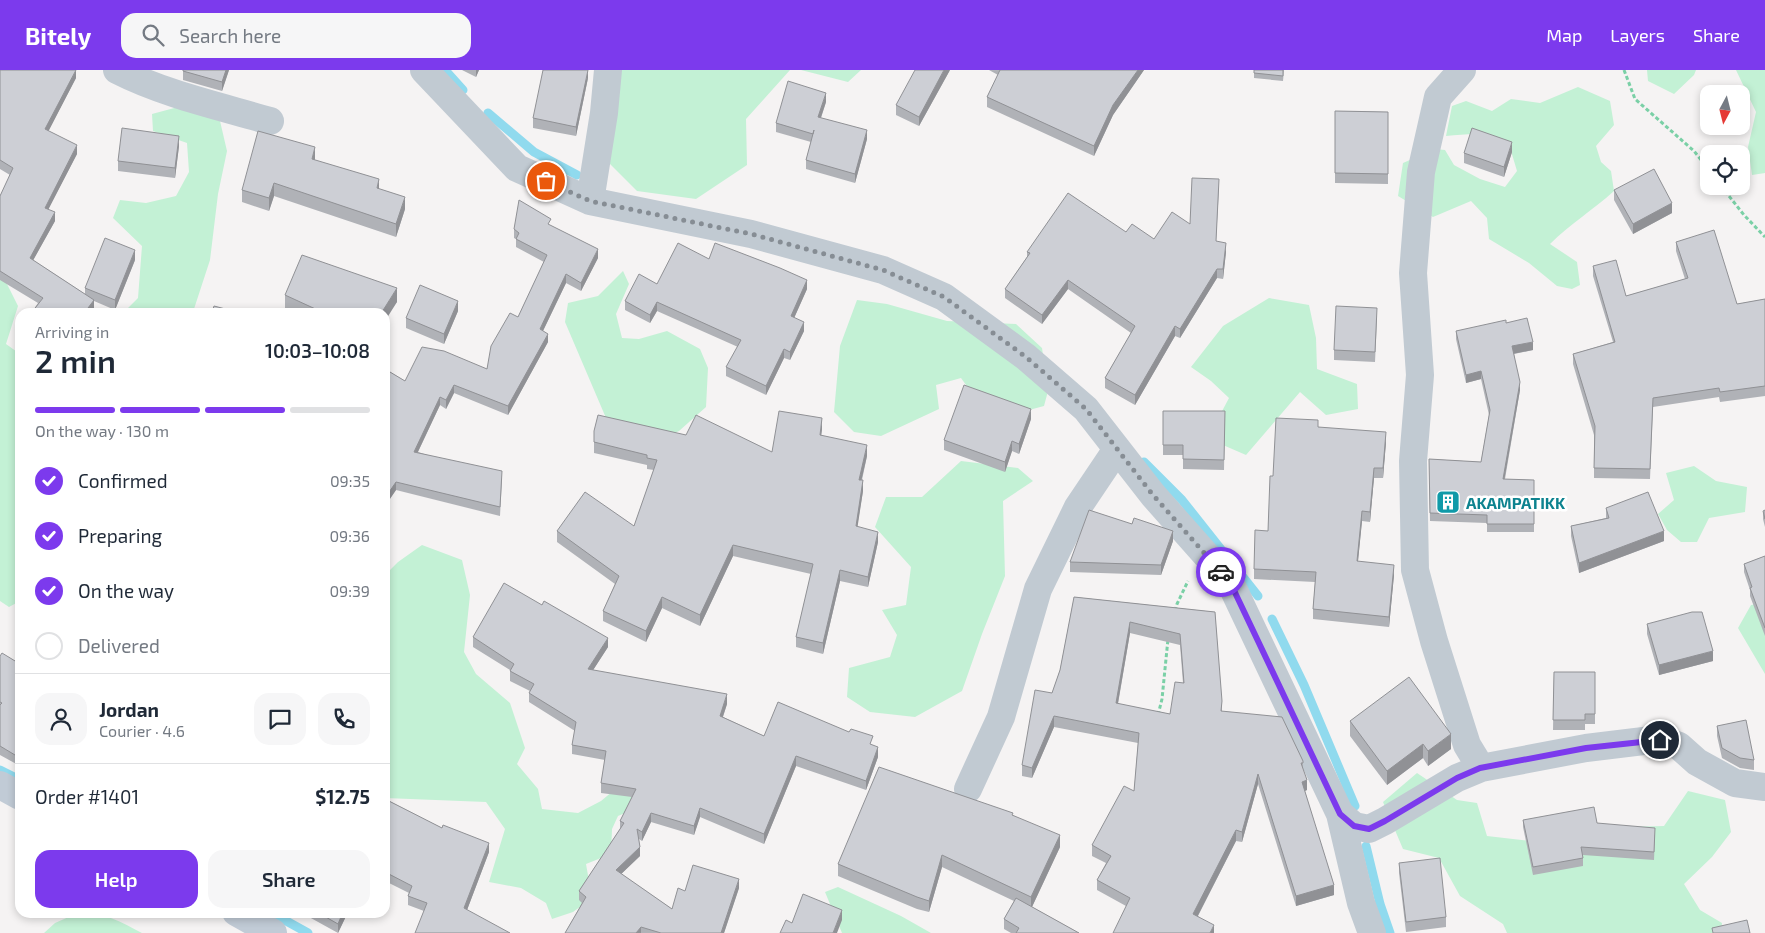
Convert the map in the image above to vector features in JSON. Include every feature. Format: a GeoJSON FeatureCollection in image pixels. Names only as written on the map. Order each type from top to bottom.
{"type":"FeatureCollection","features":[{"type":"Feature","properties":{"kind":"street"},"geometry":{"type":"LineString","coordinates":[[117,70],[190,98],[270,121]]}},
{"type":"Feature","properties":{"kind":"street"},"geometry":{"type":"LineString","coordinates":[[424,70],[517,168],[590,201],[760,236],[883,270],[944,297],[1026,357],[1086,409],[1153,495],[1230,582],[1340,814],[1361,903],[1372,933]]}},
{"type":"Feature","properties":{"kind":"street"},"geometry":{"type":"LineString","coordinates":[[590,201],[604,113],[608,70]]}},
{"type":"Feature","properties":{"kind":"street"},"geometry":{"type":"LineString","coordinates":[[1462,70],[1438,97],[1421,172],[1413,273],[1420,375],[1413,461],[1415,570],[1434,641],[1466,745],[1480,768]]}},
{"type":"Feature","properties":{"kind":"street"},"geometry":{"type":"LineString","coordinates":[[968,789],[1001,717],[1038,588],[1078,508],[1117,449]]}},
{"type":"Feature","properties":{"kind":"street"},"geometry":{"type":"LineString","coordinates":[[1340,814],[1354,826],[1369,829],[1457,778],[1480,768],[1586,748],[1660,740],[1679,746],[1697,762],[1735,783],[1765,787]]}},
{"type":"Feature","properties":{"kind":"street"},"geometry":{"type":"LineString","coordinates":[[0,785],[15,793]]}},
{"type":"Feature","properties":{"kind":"street"},"geometry":{"type":"LineString","coordinates":[[247,918],[274,933]]}},
{"type":"Feature","properties":{"kind":"path"},"geometry":{"type":"LineString","coordinates":[[1624,70],[1635,99],[1694,151],[1700,159]]}},
{"type":"Feature","properties":{"kind":"path"},"geometry":{"type":"LineString","coordinates":[[1728,195],[1765,238]]}},
{"type":"Feature","properties":{"kind":"path"},"geometry":{"type":"LineString","coordinates":[[1174,613],[1176,604],[1190,578],[1208,557]]}},
{"type":"Feature","properties":{"kind":"path"},"geometry":{"type":"LineString","coordinates":[[1157,718],[1162,699],[1168,636]]}},
{"type":"Feature","properties":{"kind":"green space"},"geometry":{"type":"Polygon","coordinates":[[[596,70],[790,70],[746,119],[747,165],[696,199],[637,191],[590,144],[596,70]]]}},
{"type":"Feature","properties":{"kind":"green space"},"geometry":{"type":"Polygon","coordinates":[[[801,70],[861,70],[848,82],[801,70]]]}},
{"type":"Feature","properties":{"kind":"green space"},"geometry":{"type":"Polygon","coordinates":[[[1647,70],[1696,70],[1694,75],[1674,94],[1648,81],[1647,70]]]}},
{"type":"Feature","properties":{"kind":"green space"},"geometry":{"type":"Polygon","coordinates":[[[1736,70],[1765,70],[1765,173],[1752,175],[1750,145],[1748,145],[1756,112],[1750,99],[1750,85],[1743,85],[1736,70]]]}},
{"type":"Feature","properties":{"kind":"green space"},"geometry":{"type":"Polygon","coordinates":[[[1578,87],[1610,101],[1614,125],[1596,146],[1601,162],[1611,171],[1614,191],[1550,244],[1577,262],[1580,285],[1572,289],[1557,286],[1529,263],[1489,239],[1487,218],[1471,201],[1433,217],[1398,196],[1403,163],[1435,149],[1445,150],[1454,165],[1480,179],[1505,187],[1517,171],[1508,141],[1485,134],[1446,136],[1452,106],[1466,101],[1492,111],[1511,99],[1540,103],[1578,87]]]}},
{"type":"Feature","properties":{"kind":"green space"},"geometry":{"type":"Polygon","coordinates":[[[178,107],[220,121],[227,151],[218,194],[210,260],[194,308],[128,308],[138,298],[142,246],[113,218],[120,200],[146,203],[176,196],[189,172],[187,143],[153,131],[152,114],[178,107]]]}},
{"type":"Feature","properties":{"kind":"green space"},"geometry":{"type":"Polygon","coordinates":[[[623,271],[629,284],[616,314],[622,338],[639,339],[667,331],[700,349],[708,368],[706,407],[679,431],[670,435],[606,418],[565,322],[568,303],[598,296],[623,271]]]}},
{"type":"Feature","properties":{"kind":"green space"},"geometry":{"type":"Polygon","coordinates":[[[0,273],[18,306],[15,308],[15,316],[6,344],[15,350],[15,604],[9,607],[0,601],[0,273]]]}},
{"type":"Feature","properties":{"kind":"green space"},"geometry":{"type":"Polygon","coordinates":[[[1269,298],[1309,305],[1316,338],[1317,369],[1357,384],[1358,409],[1326,415],[1300,392],[1246,455],[1216,442],[1211,432],[1229,398],[1211,381],[1191,367],[1223,326],[1269,298]]]}},
{"type":"Feature","properties":{"kind":"green space"},"geometry":{"type":"Polygon","coordinates":[[[857,300],[887,304],[947,321],[1016,324],[1042,348],[1048,391],[1044,406],[1003,417],[984,410],[961,378],[936,385],[939,409],[881,436],[854,432],[834,412],[840,346],[857,300]]]}},
{"type":"Feature","properties":{"kind":"green space"},"geometry":{"type":"Polygon","coordinates":[[[961,461],[1018,468],[1033,481],[1003,501],[1005,576],[962,691],[915,717],[870,712],[847,697],[849,668],[890,657],[897,635],[882,610],[906,605],[911,567],[875,527],[886,497],[922,497],[961,461]]]}},
{"type":"Feature","properties":{"kind":"green space"},"geometry":{"type":"Polygon","coordinates":[[[1694,466],[1716,481],[1747,487],[1745,512],[1709,518],[1697,542],[1681,542],[1667,530],[1658,514],[1674,500],[1666,473],[1694,466]]]}},
{"type":"Feature","properties":{"kind":"green space"},"geometry":{"type":"Polygon","coordinates":[[[422,545],[462,560],[470,595],[464,652],[476,674],[510,703],[525,748],[517,764],[538,789],[542,809],[578,813],[601,801],[619,786],[638,798],[634,809],[618,816],[612,829],[611,854],[586,864],[592,898],[573,912],[552,919],[546,903],[521,888],[489,882],[505,829],[486,802],[390,798],[390,570],[422,545]]]}},
{"type":"Feature","properties":{"kind":"green space"},"geometry":{"type":"Polygon","coordinates":[[[1765,603],[1765,674],[1738,628],[1751,605],[1765,603]]]}},
{"type":"Feature","properties":{"kind":"green space"},"geometry":{"type":"Polygon","coordinates":[[[1417,773],[1457,800],[1477,803],[1487,836],[1530,841],[1623,827],[1664,826],[1688,791],[1725,800],[1731,832],[1712,857],[1684,884],[1700,910],[1722,923],[1721,933],[1507,933],[1503,924],[1460,896],[1439,858],[1403,849],[1383,802],[1417,773]]]}},
{"type":"Feature","properties":{"kind":"green space"},"geometry":{"type":"Polygon","coordinates":[[[838,887],[901,916],[931,933],[842,933],[825,892],[838,887]]]}},
{"type":"Feature","properties":{"kind":"green space"},"geometry":{"type":"Polygon","coordinates":[[[66,918],[110,918],[142,933],[44,933],[55,923],[66,918]]]}},
{"type":"Feature","properties":{"kind":"building"},"geometry":{"type":"Polygon","coordinates":[[[0,70],[76,70],[45,129],[77,145],[45,208],[55,212],[30,258],[94,300],[88,308],[35,308],[43,298],[0,271],[0,196],[13,168],[0,160],[0,70]]]}},
{"type":"Feature","properties":{"kind":"building"},"geometry":{"type":"Polygon","coordinates":[[[183,70],[226,70],[222,82],[183,70]]]}},
{"type":"Feature","properties":{"kind":"building"},"geometry":{"type":"Polygon","coordinates":[[[543,70],[588,70],[576,127],[533,118],[543,70]]]}},
{"type":"Feature","properties":{"kind":"building"},"geometry":{"type":"Polygon","coordinates":[[[915,70],[944,70],[919,117],[896,105],[915,70]]]}},
{"type":"Feature","properties":{"kind":"building"},"geometry":{"type":"Polygon","coordinates":[[[1000,70],[1138,70],[1113,105],[1094,146],[987,97],[1000,70]]]}},
{"type":"Feature","properties":{"kind":"building"},"geometry":{"type":"Polygon","coordinates":[[[1254,70],[1283,70],[1283,76],[1254,73],[1254,70]]]}},
{"type":"Feature","properties":{"kind":"building"},"geometry":{"type":"Polygon","coordinates":[[[788,81],[826,93],[818,117],[867,130],[855,174],[806,160],[813,134],[776,123],[788,81]]]}},
{"type":"Feature","properties":{"kind":"building"},"geometry":{"type":"Polygon","coordinates":[[[1335,111],[1388,112],[1388,174],[1335,173],[1335,111]]]}},
{"type":"Feature","properties":{"kind":"building"},"geometry":{"type":"Polygon","coordinates":[[[122,128],[179,136],[175,168],[118,161],[122,128]]]}},
{"type":"Feature","properties":{"kind":"building"},"geometry":{"type":"Polygon","coordinates":[[[1472,128],[1512,142],[1504,167],[1464,153],[1472,128]]]}},
{"type":"Feature","properties":{"kind":"building"},"geometry":{"type":"Polygon","coordinates":[[[258,131],[315,147],[312,159],[379,179],[377,188],[405,197],[396,224],[274,183],[269,198],[242,190],[258,131]]]}},
{"type":"Feature","properties":{"kind":"building"},"geometry":{"type":"Polygon","coordinates":[[[1654,169],[1672,203],[1633,224],[1614,190],[1654,169]]]}},
{"type":"Feature","properties":{"kind":"building"},"geometry":{"type":"Polygon","coordinates":[[[1192,178],[1219,179],[1216,241],[1226,243],[1223,269],[1217,269],[1180,329],[1175,326],[1135,395],[1105,378],[1135,326],[1068,280],[1042,315],[1005,289],[1030,253],[1027,252],[1068,193],[1126,232],[1132,224],[1154,239],[1172,212],[1190,224],[1192,178]]]}},
{"type":"Feature","properties":{"kind":"building"},"geometry":{"type":"Polygon","coordinates":[[[519,200],[551,219],[548,224],[598,249],[581,283],[566,274],[540,329],[548,334],[508,406],[454,385],[446,400],[440,397],[414,452],[502,471],[500,507],[396,482],[390,491],[390,372],[405,381],[422,347],[444,351],[487,369],[491,346],[510,313],[518,317],[547,255],[516,239],[519,233],[514,229],[519,200]]]}},
{"type":"Feature","properties":{"kind":"building"},"geometry":{"type":"Polygon","coordinates":[[[1714,230],[1737,304],[1765,299],[1765,386],[1720,392],[1719,388],[1653,398],[1650,469],[1594,468],[1595,426],[1573,354],[1615,342],[1593,266],[1616,260],[1626,296],[1688,278],[1676,242],[1714,230]]]}},
{"type":"Feature","properties":{"kind":"building"},"geometry":{"type":"Polygon","coordinates":[[[105,238],[135,250],[115,300],[85,288],[105,238]]]}},
{"type":"Feature","properties":{"kind":"building"},"geometry":{"type":"Polygon","coordinates":[[[678,243],[709,259],[715,243],[807,280],[791,316],[804,322],[790,352],[784,349],[766,386],[726,367],[741,340],[657,302],[650,315],[625,301],[639,274],[657,284],[678,243]]]}},
{"type":"Feature","properties":{"kind":"building"},"geometry":{"type":"Polygon","coordinates":[[[302,255],[397,288],[384,308],[313,308],[285,295],[302,255]]]}},
{"type":"Feature","properties":{"kind":"building"},"geometry":{"type":"Polygon","coordinates":[[[420,285],[458,301],[444,334],[406,318],[420,285]]]}},
{"type":"Feature","properties":{"kind":"building"},"geometry":{"type":"Polygon","coordinates":[[[1336,306],[1377,308],[1375,352],[1334,350],[1336,306]]]}},
{"type":"Feature","properties":{"kind":"building"},"geometry":{"type":"Polygon","coordinates":[[[1527,318],[1533,342],[1512,346],[1520,382],[1503,479],[1534,480],[1534,524],[1487,524],[1487,515],[1430,513],[1429,459],[1481,462],[1490,410],[1481,371],[1466,375],[1456,331],[1506,320],[1506,323],[1527,318]]]}},
{"type":"Feature","properties":{"kind":"building"},"geometry":{"type":"Polygon","coordinates":[[[964,385],[1031,409],[1019,444],[1012,441],[1005,462],[944,440],[964,385]]]}},
{"type":"Feature","properties":{"kind":"building"},"geometry":{"type":"Polygon","coordinates":[[[779,411],[822,418],[820,435],[867,445],[859,480],[863,480],[856,526],[878,532],[868,577],[840,570],[823,643],[796,637],[813,564],[733,545],[700,615],[662,597],[646,631],[603,611],[619,576],[557,531],[585,492],[634,526],[657,460],[647,458],[647,455],[594,442],[594,431],[598,415],[686,435],[696,415],[772,452],[779,411]]]}},
{"type":"Feature","properties":{"kind":"building"},"geometry":{"type":"Polygon","coordinates":[[[1163,411],[1225,411],[1224,460],[1183,459],[1183,445],[1163,445],[1163,411]]]}},
{"type":"Feature","properties":{"kind":"building"},"geometry":{"type":"Polygon","coordinates":[[[1276,418],[1318,420],[1318,427],[1386,432],[1383,468],[1374,468],[1370,512],[1362,511],[1357,561],[1394,565],[1389,617],[1313,609],[1316,572],[1254,569],[1255,530],[1268,531],[1270,476],[1273,476],[1276,418]]]}},
{"type":"Feature","properties":{"kind":"building"},"geometry":{"type":"Polygon","coordinates":[[[1648,492],[1664,531],[1579,563],[1571,526],[1609,518],[1606,508],[1648,492]]]}},
{"type":"Feature","properties":{"kind":"building"},"geometry":{"type":"Polygon","coordinates":[[[1089,510],[1132,524],[1134,518],[1173,531],[1161,565],[1070,562],[1089,510]]]}},
{"type":"Feature","properties":{"kind":"building"},"geometry":{"type":"Polygon","coordinates":[[[1765,556],[1765,628],[1750,588],[1752,587],[1744,564],[1765,556]]]}},
{"type":"Feature","properties":{"kind":"building"},"geometry":{"type":"Polygon","coordinates":[[[504,583],[542,605],[544,601],[608,638],[588,669],[727,694],[720,716],[764,736],[778,702],[849,732],[851,729],[873,736],[870,744],[878,747],[866,781],[796,756],[764,834],[700,808],[694,826],[651,813],[642,832],[637,829],[640,847],[616,870],[672,909],[678,888],[685,891],[693,865],[739,879],[721,933],[661,933],[641,927],[636,933],[565,933],[586,897],[579,891],[624,823],[620,821],[636,789],[601,783],[606,751],[572,745],[576,722],[529,693],[534,684],[510,671],[514,664],[473,637],[504,583]]]}},
{"type":"Feature","properties":{"kind":"building"},"geometry":{"type":"Polygon","coordinates":[[[1074,597],[1215,612],[1222,701],[1221,711],[1282,717],[1303,761],[1301,763],[1307,780],[1302,782],[1334,885],[1296,896],[1258,774],[1242,832],[1236,830],[1193,914],[1214,925],[1210,933],[1113,933],[1130,898],[1097,880],[1111,856],[1092,845],[1124,786],[1134,791],[1139,733],[1054,716],[1032,768],[1022,765],[1035,690],[1052,693],[1060,670],[1074,597]],[[1130,622],[1116,703],[1170,714],[1175,682],[1184,683],[1180,634],[1130,622]]]}},
{"type":"Feature","properties":{"kind":"building"},"geometry":{"type":"Polygon","coordinates":[[[1692,612],[1702,612],[1713,651],[1659,665],[1647,624],[1692,612]]]}},
{"type":"Feature","properties":{"kind":"building"},"geometry":{"type":"Polygon","coordinates":[[[2,653],[15,661],[15,755],[0,746],[0,705],[2,703],[0,702],[0,656],[2,653]]]}},
{"type":"Feature","properties":{"kind":"building"},"geometry":{"type":"Polygon","coordinates":[[[1554,672],[1595,672],[1595,714],[1585,714],[1585,720],[1553,720],[1554,672]]]}},
{"type":"Feature","properties":{"kind":"building"},"geometry":{"type":"Polygon","coordinates":[[[1409,677],[1451,734],[1428,751],[1423,744],[1387,771],[1350,721],[1409,677]]]}},
{"type":"Feature","properties":{"kind":"building"},"geometry":{"type":"Polygon","coordinates":[[[1746,720],[1754,760],[1740,758],[1722,748],[1717,726],[1746,720]]]}},
{"type":"Feature","properties":{"kind":"building"},"geometry":{"type":"Polygon","coordinates":[[[879,767],[1013,813],[1012,815],[1060,835],[1031,897],[942,855],[929,901],[838,864],[879,767]]]}},
{"type":"Feature","properties":{"kind":"building"},"geometry":{"type":"Polygon","coordinates":[[[390,802],[442,828],[443,825],[489,843],[464,908],[510,933],[415,933],[427,903],[408,896],[412,886],[390,875],[390,802]]]}},
{"type":"Feature","properties":{"kind":"building"},"geometry":{"type":"Polygon","coordinates":[[[1594,807],[1597,823],[1655,828],[1654,852],[1581,847],[1583,858],[1533,867],[1523,820],[1594,807]]]}},
{"type":"Feature","properties":{"kind":"building"},"geometry":{"type":"Polygon","coordinates":[[[1440,858],[1446,917],[1406,922],[1399,863],[1440,858]]]}},
{"type":"Feature","properties":{"kind":"building"},"geometry":{"type":"Polygon","coordinates":[[[803,894],[842,910],[833,933],[780,933],[786,920],[792,923],[803,894]]]}},
{"type":"Feature","properties":{"kind":"building"},"geometry":{"type":"Polygon","coordinates":[[[1016,898],[1079,933],[1016,933],[1019,928],[1004,919],[1016,898]]]}},
{"type":"Feature","properties":{"kind":"building"},"geometry":{"type":"Polygon","coordinates":[[[328,918],[340,918],[338,924],[328,918]]]}},
{"type":"Feature","properties":{"kind":"building"},"geometry":{"type":"Polygon","coordinates":[[[1747,920],[1750,933],[1713,933],[1712,928],[1747,920]]]}},
{"type":"Feature","properties":{"kind":"waterway"},"geometry":{"type":"LineString","coordinates":[[445,70],[463,90]]}},
{"type":"Feature","properties":{"kind":"waterway"},"geometry":{"type":"LineString","coordinates":[[488,113],[534,152],[577,175]]}},
{"type":"Feature","properties":{"kind":"waterway"},"geometry":{"type":"LineString","coordinates":[[1144,462],[1182,500],[1258,596]]}},
{"type":"Feature","properties":{"kind":"waterway"},"geometry":{"type":"LineString","coordinates":[[1272,619],[1304,685],[1355,806]]}},
{"type":"Feature","properties":{"kind":"waterway"},"geometry":{"type":"LineString","coordinates":[[0,770],[15,778]]}},
{"type":"Feature","properties":{"kind":"waterway"},"geometry":{"type":"LineString","coordinates":[[1366,846],[1380,904],[1390,933]]}},
{"type":"Feature","properties":{"kind":"waterway"},"geometry":{"type":"LineString","coordinates":[[281,918],[308,933]]}},
{"type":"Feature","properties":{"kind":"way so far"},"geometry":{"type":"LineString","coordinates":[[546,181],[590,201],[751,234],[883,270],[944,297],[1026,357],[1086,409],[1153,495],[1221,572]]}},
{"type":"Feature","properties":{"kind":"place","name":"AKAMPATIKK"},"geometry":{"type":"Point","coordinates":[1448,502]}},
{"type":"Feature","properties":{"kind":"route"},"geometry":{"type":"LineString","coordinates":[[1221,572],[1230,582],[1340,814],[1354,826],[1369,829],[1457,778],[1480,768],[1586,748],[1660,740]]}}]}
